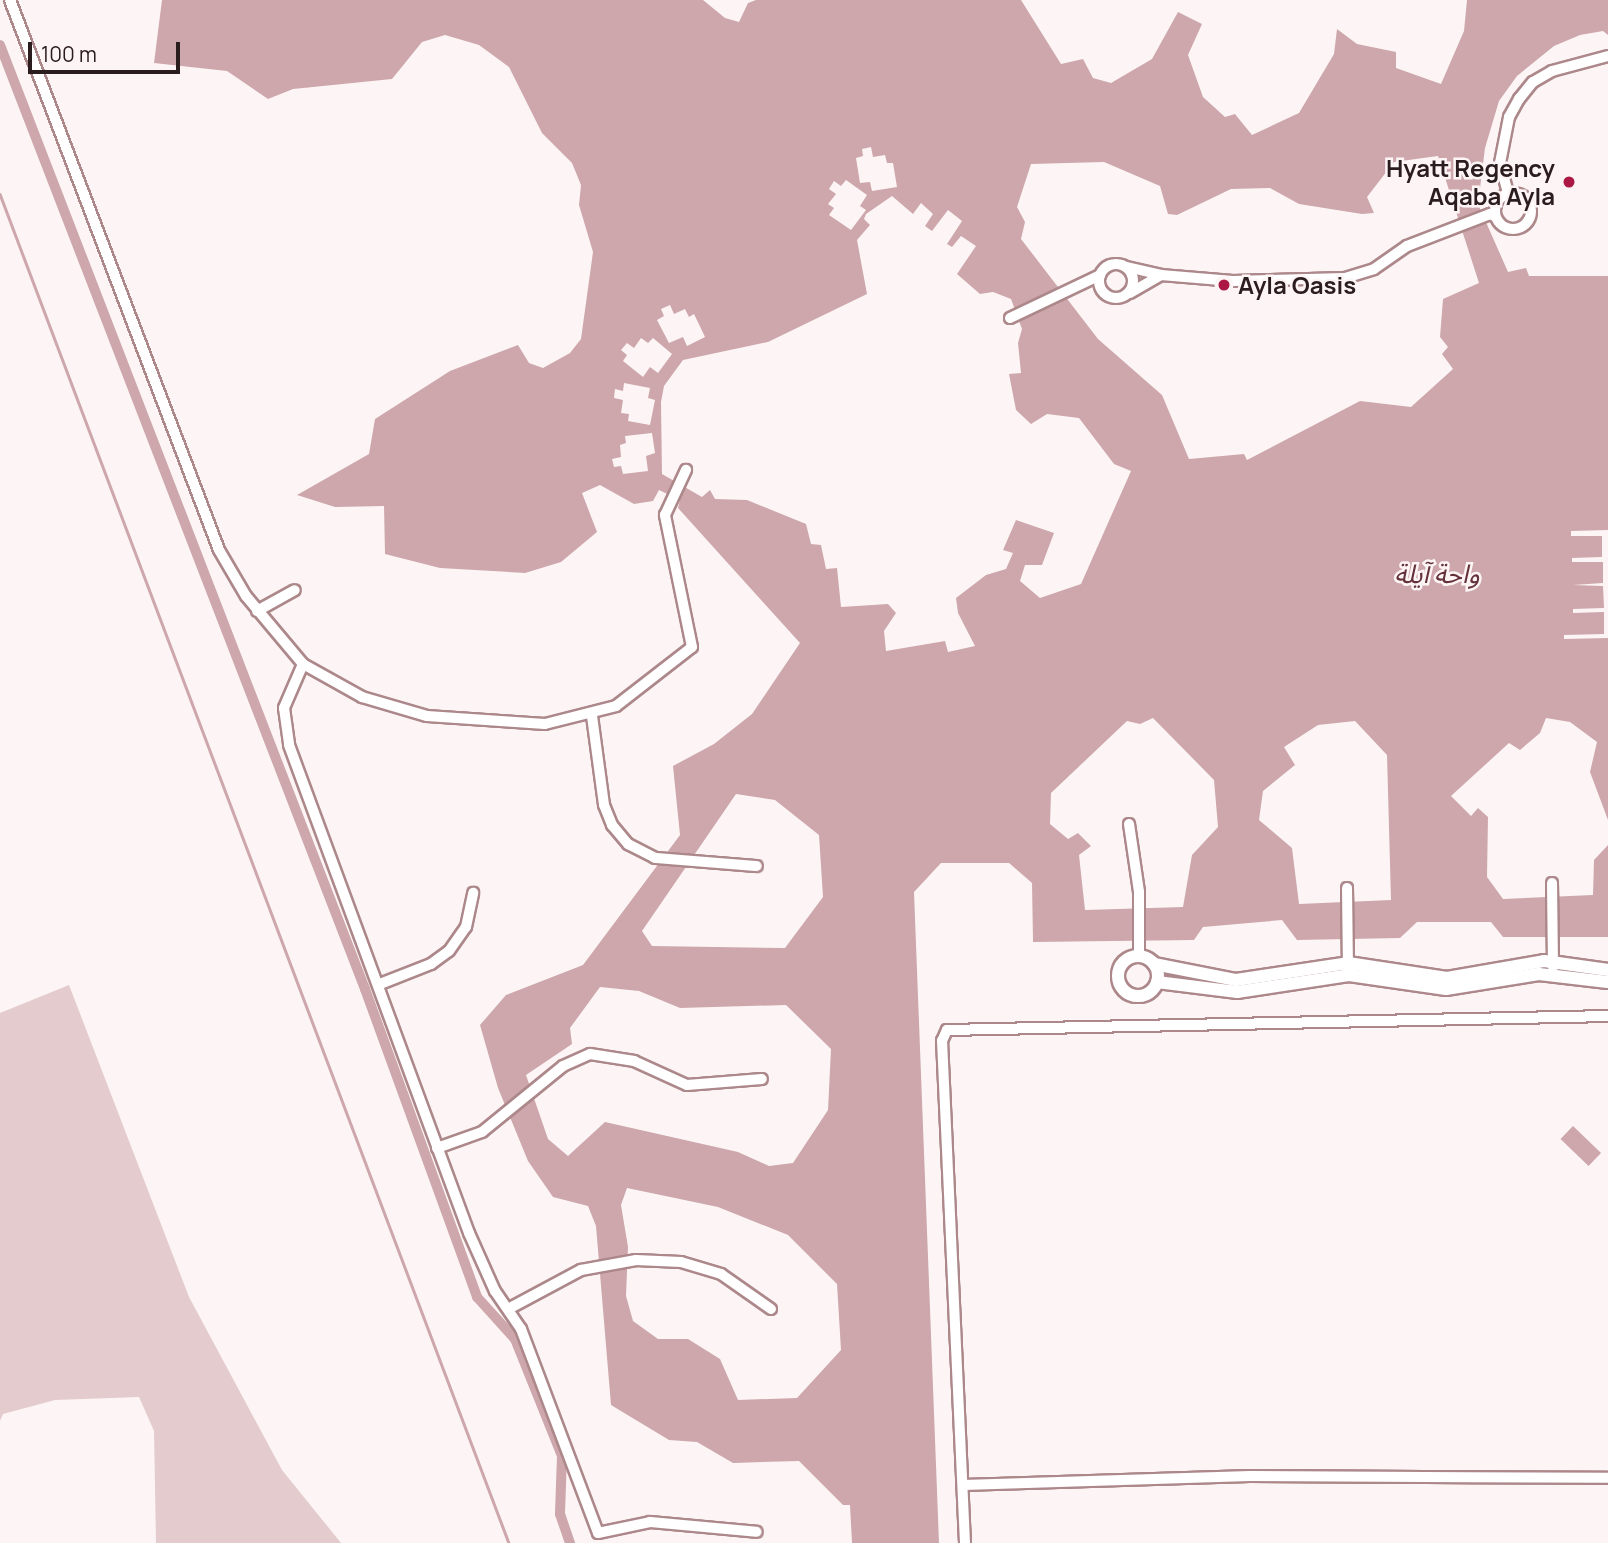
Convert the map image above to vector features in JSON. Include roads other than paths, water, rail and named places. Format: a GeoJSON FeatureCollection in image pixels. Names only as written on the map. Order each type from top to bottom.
{"type":"FeatureCollection","features":[{"type":"Feature","properties":{"kind":"street"},"geometry":{"type":"LineString","coordinates":[[10,0],[219,550],[257,611],[303,664],[362,697],[416,714],[507,725],[592,716],[616,706],[692,647],[665,515],[669,500],[687,470]]}},
{"type":"Feature","properties":{"kind":"street"},"geometry":{"type":"LineString","coordinates":[[1508,193],[1500,163],[1508,117],[1519,99],[1533,82],[1552,71],[1608,56]]}},
{"type":"Feature","properties":{"kind":"street"},"geometry":{"type":"LineString","coordinates":[[1493,215],[1512,230],[1529,219],[1527,199],[1508,193]]}},
{"type":"Feature","properties":{"kind":"street"},"geometry":{"type":"LineString","coordinates":[[1493,215],[1496,202],[1508,193]]}},
{"type":"Feature","properties":{"kind":"street"},"geometry":{"type":"LineString","coordinates":[[1010,318],[1073,291],[1100,275],[1111,264],[1161,275],[1287,283],[1345,278],[1374,269],[1407,246],[1493,215]]}},
{"type":"Feature","properties":{"kind":"street"},"geometry":{"type":"LineString","coordinates":[[1127,267],[1134,279],[1129,293]]}},
{"type":"Feature","properties":{"kind":"street"},"geometry":{"type":"LineString","coordinates":[[1100,275],[1102,292]]}},
{"type":"Feature","properties":{"kind":"street"},"geometry":{"type":"LineString","coordinates":[[1073,291],[1102,292],[1119,299],[1161,275]]}},
{"type":"Feature","properties":{"kind":"street"},"geometry":{"type":"LineString","coordinates":[[257,611],[295,590]]}},
{"type":"Feature","properties":{"kind":"street"},"geometry":{"type":"LineString","coordinates":[[303,664],[286,696],[286,734],[481,1264],[510,1308],[598,1533],[650,1522],[757,1532]]}},
{"type":"Feature","properties":{"kind":"street"},"geometry":{"type":"LineString","coordinates":[[592,716],[600,790],[612,825],[628,844],[655,858],[757,866]]}},
{"type":"Feature","properties":{"kind":"street"},"geometry":{"type":"LineString","coordinates":[[1129,824],[1139,892],[1139,950],[1154,964],[1236,980],[1348,964],[1447,978],[1553,967],[1608,970]]}},
{"type":"Feature","properties":{"kind":"street"},"geometry":{"type":"LineString","coordinates":[[1552,883],[1553,967]]}},
{"type":"Feature","properties":{"kind":"street"},"geometry":{"type":"LineString","coordinates":[[1347,888],[1348,964]]}},
{"type":"Feature","properties":{"kind":"street"},"geometry":{"type":"LineString","coordinates":[[380,984],[431,964],[450,951],[466,927],[473,893]]}},
{"type":"Feature","properties":{"kind":"street"},"geometry":{"type":"LineString","coordinates":[[1139,950],[1122,965],[1118,978],[1124,990],[1143,996],[1157,982]]}},
{"type":"Feature","properties":{"kind":"street"},"geometry":{"type":"LineString","coordinates":[[1154,964],[1157,982]]}},
{"type":"Feature","properties":{"kind":"street"},"geometry":{"type":"LineString","coordinates":[[1157,982],[1249,992],[1348,964]]}},
{"type":"Feature","properties":{"kind":"street"},"geometry":{"type":"LineString","coordinates":[[1553,967],[1608,982]]}},
{"type":"Feature","properties":{"kind":"street"},"geometry":{"type":"LineString","coordinates":[[964,1543],[942,1041],[947,1030],[1608,1016]]}},
{"type":"Feature","properties":{"kind":"street"},"geometry":{"type":"LineString","coordinates":[[438,1148],[482,1132],[563,1066],[590,1054],[634,1062],[687,1085],[762,1079]]}},
{"type":"Feature","properties":{"kind":"street"},"geometry":{"type":"LineString","coordinates":[[510,1308],[596,1266],[635,1260],[712,1270],[771,1309]]}},
{"type":"Feature","properties":{"kind":"street"},"geometry":{"type":"LineString","coordinates":[[963,1485],[1250,1476],[1608,1479]]}},
{"type":"Feature","properties":{"kind":"water","name":"واحة آيلة"},"geometry":{"type":"Polygon","coordinates":[[[162,0],[703,0],[725,18],[739,22],[748,3],[756,0],[1021,0],[1061,64],[1083,59],[1093,78],[1111,83],[1152,59],[1178,12],[1202,24],[1188,55],[1203,97],[1225,117],[1235,114],[1252,135],[1299,113],[1334,54],[1337,29],[1357,44],[1396,52],[1396,68],[1441,84],[1464,31],[1467,0],[1608,0],[1608,35],[1603,31],[1580,35],[1554,46],[1517,76],[1499,101],[1485,148],[1478,204],[1508,272],[1526,268],[1529,276],[1608,276],[1608,820],[1590,772],[1597,742],[1570,722],[1546,718],[1540,733],[1520,750],[1509,743],[1451,796],[1471,816],[1478,808],[1488,817],[1487,877],[1503,899],[1593,895],[1594,860],[1608,845],[1608,937],[1503,937],[1491,922],[1417,922],[1400,938],[1297,940],[1282,920],[1203,927],[1194,940],[1033,942],[1032,883],[1009,863],[941,863],[914,892],[939,1543],[852,1543],[850,1505],[843,1505],[799,1461],[733,1463],[697,1442],[669,1440],[611,1405],[596,1226],[588,1206],[553,1197],[528,1161],[498,1088],[480,1025],[506,995],[583,965],[680,835],[673,766],[714,744],[752,714],[800,643],[678,508],[680,500],[659,490],[653,501],[634,504],[600,485],[582,493],[597,532],[561,562],[525,573],[440,568],[385,554],[384,506],[335,507],[297,495],[369,454],[375,419],[450,371],[518,345],[529,363],[543,368],[570,353],[581,339],[593,252],[579,205],[581,185],[572,163],[542,133],[509,67],[479,45],[445,35],[422,42],[392,79],[293,89],[268,99],[227,71],[154,63],[162,0]],[[871,147],[862,149],[863,156],[856,158],[860,183],[870,182],[872,191],[897,187],[893,163],[887,163],[885,155],[873,157],[871,147]],[[1438,156],[1394,162],[1367,197],[1374,213],[1362,214],[1299,204],[1270,188],[1231,189],[1177,215],[1168,214],[1160,186],[1104,162],[1031,164],[1017,207],[1025,222],[1021,239],[1098,339],[1162,395],[1189,459],[1244,454],[1247,460],[1360,401],[1411,407],[1453,369],[1442,354],[1448,347],[1440,337],[1443,299],[1479,283],[1438,156]],[[846,180],[841,186],[834,181],[829,189],[836,194],[828,204],[834,208],[829,215],[851,230],[866,210],[860,206],[867,195],[846,180]],[[892,196],[866,214],[864,219],[870,225],[857,240],[867,294],[768,342],[683,360],[664,386],[661,402],[662,474],[702,497],[710,490],[715,499],[747,500],[806,524],[811,544],[821,545],[826,569],[837,568],[841,607],[888,604],[896,613],[884,631],[886,651],[945,641],[948,652],[975,646],[958,613],[956,598],[986,575],[1006,569],[1013,553],[1003,550],[1016,520],[1054,533],[1042,565],[1025,565],[1020,581],[1040,598],[1081,584],[1131,471],[1114,464],[1079,418],[1047,414],[1031,424],[1016,410],[1009,374],[1021,373],[1018,343],[1022,329],[1011,299],[993,292],[980,294],[957,274],[976,246],[961,236],[952,247],[947,244],[962,221],[948,210],[932,231],[925,226],[933,214],[921,203],[913,214],[892,196]],[[670,305],[661,309],[664,316],[657,320],[669,343],[683,337],[687,346],[705,337],[694,314],[689,317],[685,309],[674,314],[670,305]],[[641,338],[634,348],[627,343],[621,350],[627,355],[623,361],[643,377],[650,367],[658,373],[672,354],[653,338],[648,343],[641,338]],[[624,383],[623,391],[615,389],[614,398],[623,400],[621,413],[629,414],[628,421],[650,425],[655,400],[648,398],[650,388],[624,383]],[[652,433],[625,436],[626,443],[620,445],[621,457],[612,459],[614,467],[621,466],[623,474],[648,471],[646,456],[655,453],[652,433]],[[1153,718],[1140,724],[1127,721],[1051,793],[1050,824],[1068,839],[1078,833],[1091,846],[1079,855],[1085,910],[1183,907],[1192,855],[1218,827],[1214,780],[1153,718]],[[1355,721],[1318,725],[1284,747],[1295,765],[1263,791],[1259,820],[1292,848],[1299,904],[1391,900],[1387,755],[1355,721]],[[736,794],[642,931],[652,946],[785,948],[823,897],[819,835],[775,800],[736,794]],[[600,987],[570,1028],[572,1044],[526,1075],[548,1139],[568,1156],[605,1122],[738,1152],[769,1166],[793,1163],[828,1110],[831,1049],[786,1005],[680,1008],[639,991],[600,987]],[[627,1188],[621,1205],[628,1247],[626,1296],[633,1321],[658,1339],[688,1339],[720,1359],[738,1400],[797,1398],[841,1350],[837,1284],[788,1235],[718,1207],[627,1188]]]}},
{"type":"Feature","properties":{"kind":"water"},"geometry":{"type":"Polygon","coordinates":[[[1573,1126],[1601,1153],[1589,1166],[1560,1139],[1573,1126]]]}},
{"type":"Feature","properties":{"kind":"waterway"},"geometry":{"type":"LineString","coordinates":[[0,45],[365,989],[477,1297],[515,1339],[562,1456],[560,1514],[570,1543]]}},
{"type":"Feature","properties":{"kind":"waterway"},"geometry":{"type":"LineString","coordinates":[[0,194],[509,1543]]}},
{"type":"Feature","properties":{"kind":"place","name":"Hyatt Regency Aqaba Ayla"},"geometry":{"type":"Point","coordinates":[1569,182]}},
{"type":"Feature","properties":{"kind":"place","name":"Ayla Oasis"},"geometry":{"type":"Point","coordinates":[1224,285]}}]}
